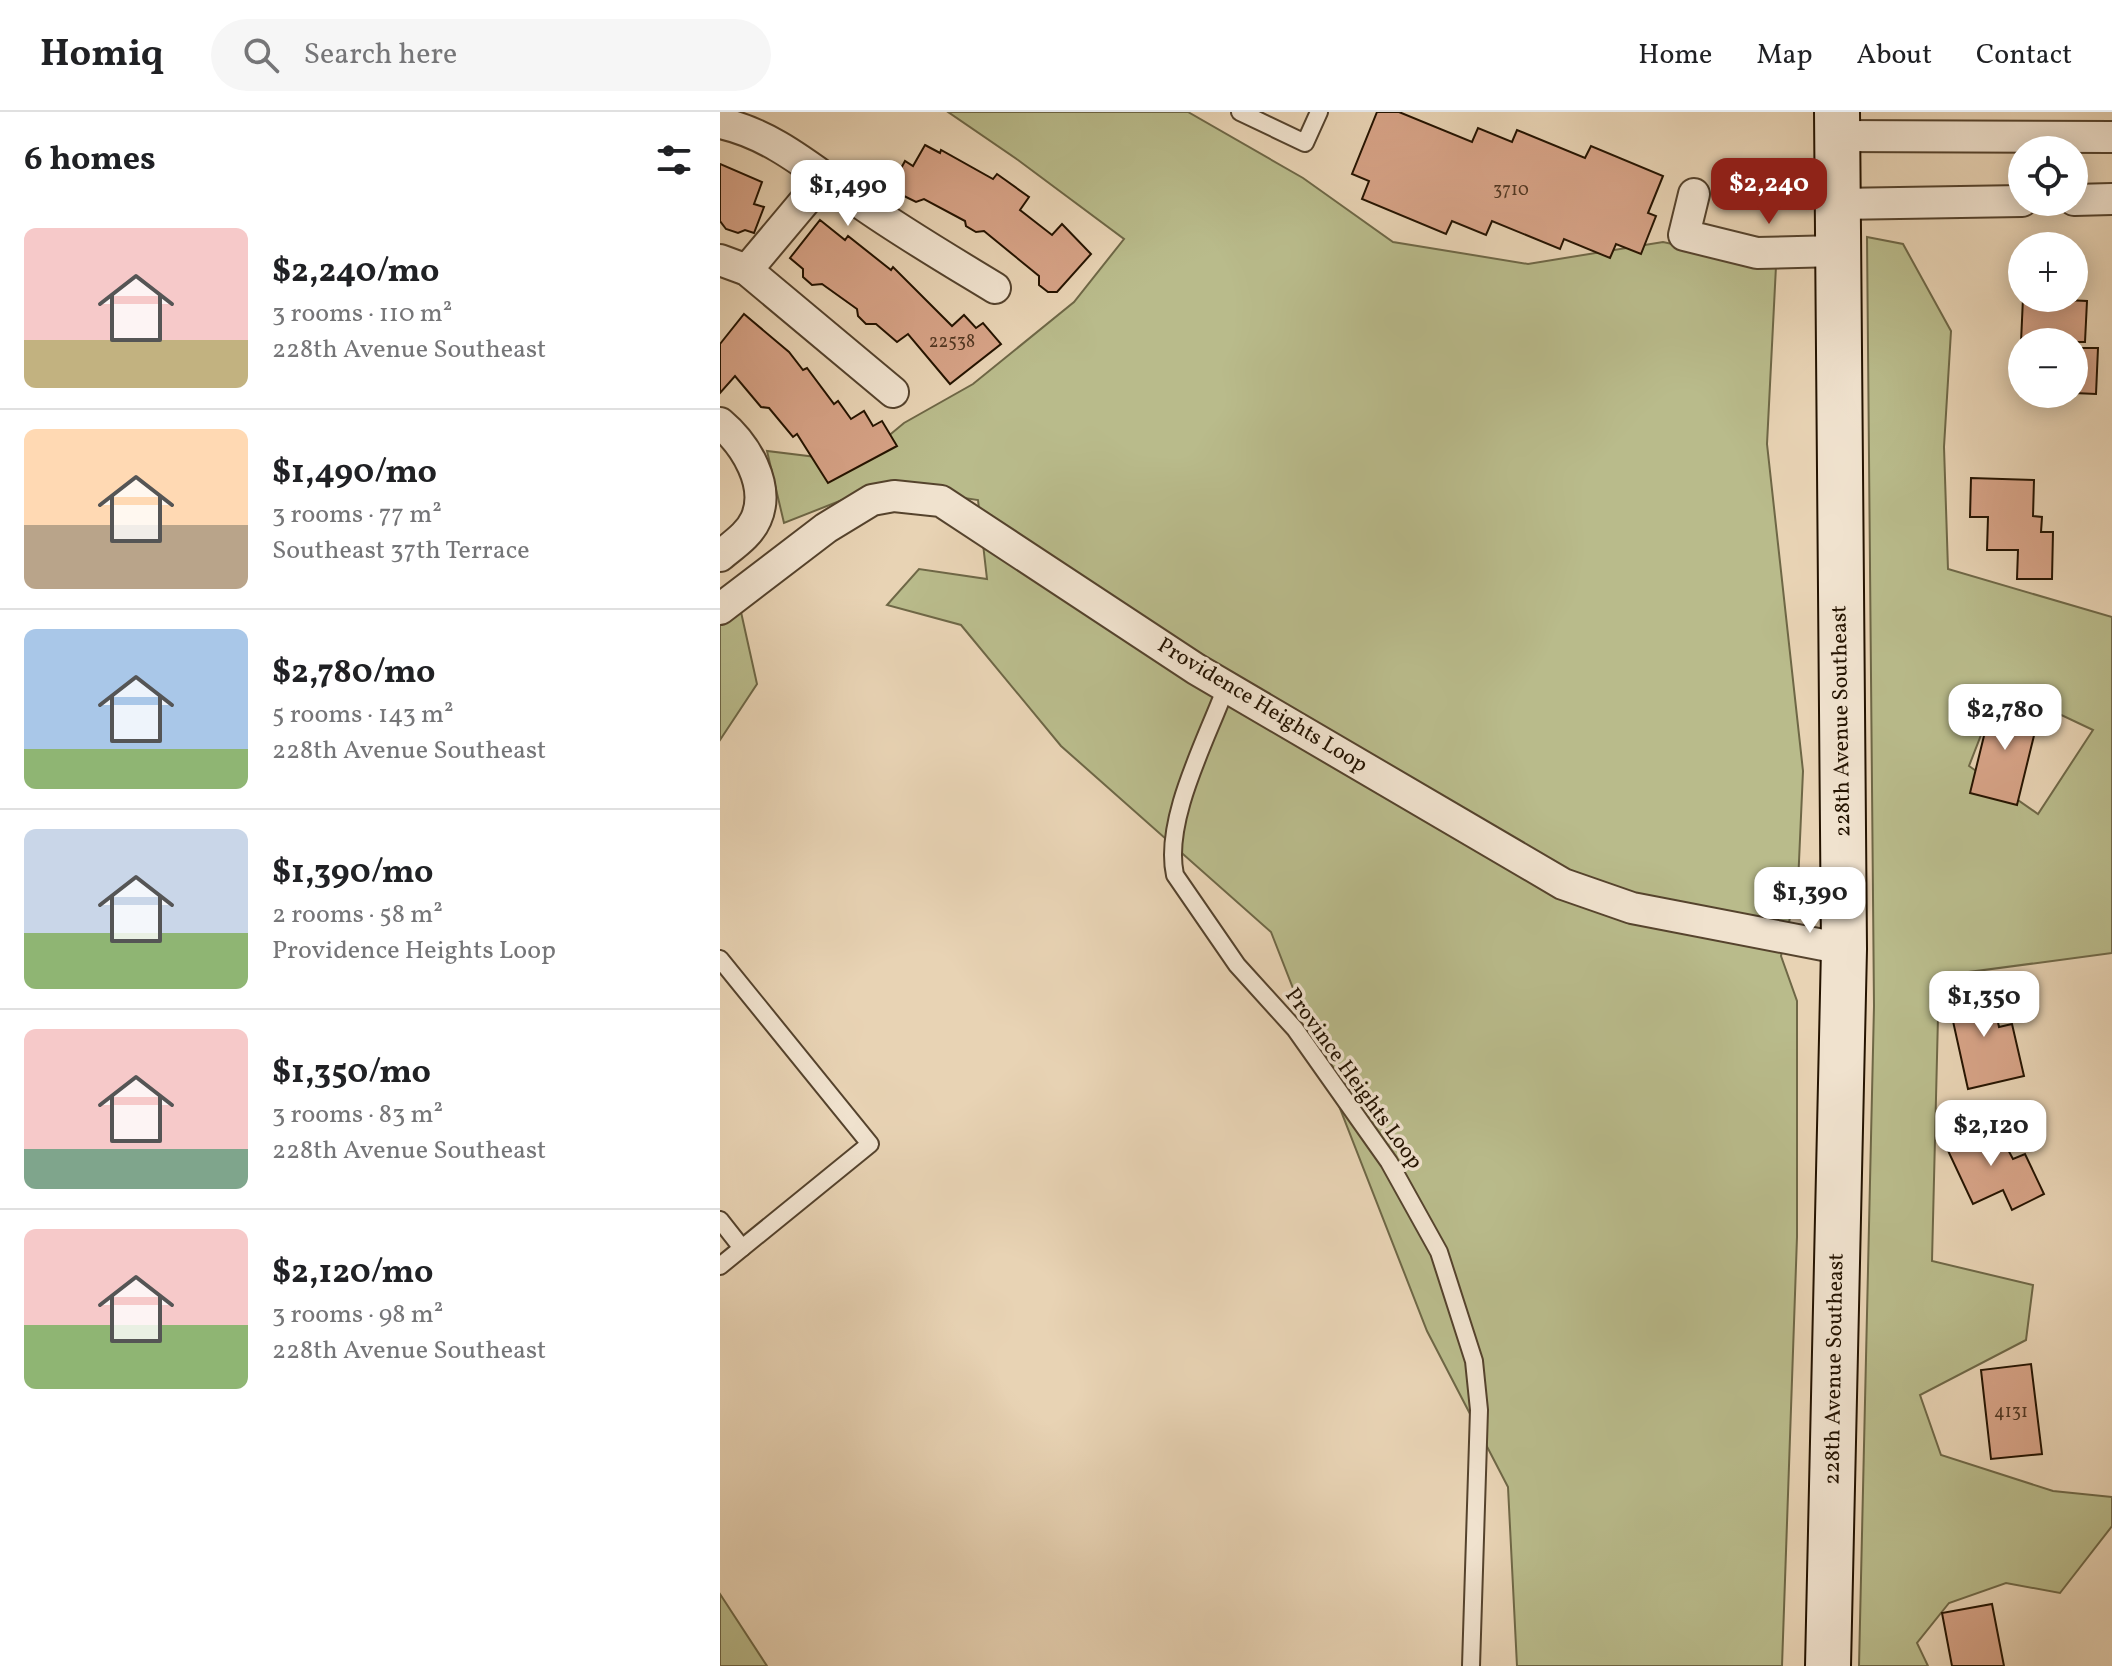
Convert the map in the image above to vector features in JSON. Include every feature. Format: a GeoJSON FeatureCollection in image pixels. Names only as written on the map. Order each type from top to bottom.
{"type":"FeatureCollection","features":[{"type":"Feature","properties":{"kind":"main road","name":"228th Avenue Southeast"},"geometry":{"type":"LineString","coordinates":[[1828,1666],[1844,949],[1837,124]]}},
{"type":"Feature","properties":{"kind":"street"},"geometry":{"type":"LineString","coordinates":[[720,123],[739,127],[785,150],[911,237],[995,288]]}},
{"type":"Feature","properties":{"kind":"street"},"geometry":{"type":"LineString","coordinates":[[1837,124],[2112,137]]}},
{"type":"Feature","properties":{"kind":"street"},"geometry":{"type":"LineString","coordinates":[[825,177],[734,265],[893,392]]}},
{"type":"Feature","properties":{"kind":"street"},"geometry":{"type":"LineString","coordinates":[[1694,194],[1684,235],[1757,253],[1838,251]]}},
{"type":"Feature","properties":{"kind":"street"},"geometry":{"type":"LineString","coordinates":[[2088,200],[2112,199]]}},
{"type":"Feature","properties":{"kind":"street"},"geometry":{"type":"LineString","coordinates":[[1838,204],[2008,201]]}},
{"type":"Feature","properties":{"kind":"street"},"geometry":{"type":"LineString","coordinates":[[720,423],[751,458],[759,498],[757,518],[745,536],[720,556]]}},
{"type":"Feature","properties":{"kind":"street","name":"Providence Heights Loop"},"geometry":{"type":"LineString","coordinates":[[720,609],[826,528],[872,500],[918,497],[941,501],[1226,687],[1563,884],[1632,908],[1844,949]]}},
{"type":"Feature","properties":{"kind":"lane"},"geometry":{"type":"LineString","coordinates":[[1240,112],[1305,143],[1319,112]]}},
{"type":"Feature","properties":{"kind":"lane","name":"Province Heights Loop"},"geometry":{"type":"LineString","coordinates":[[1226,687],[1178,814],[1172,860],[1175,875],[1237,965],[1295,1029],[1389,1162],[1439,1252],[1474,1361],[1479,1410],[1471,1666]]}},
{"type":"Feature","properties":{"kind":"lane"},"geometry":{"type":"LineString","coordinates":[[720,959],[870,1144],[720,1266]]}},
{"type":"Feature","properties":{"kind":"lane"},"geometry":{"type":"LineString","coordinates":[[720,1220],[742,1248]]}},
{"type":"Feature","properties":{"kind":"green space"},"geometry":{"type":"Polygon","coordinates":[[[948,112],[1188,112],[1303,178],[1393,242],[1528,264],[1663,242],[1776,266],[1767,444],[1803,771],[1798,884],[1781,956],[1797,1001],[1797,1237],[1782,1666],[1517,1666],[1508,1487],[1427,1331],[1271,932],[1061,746],[961,625],[887,605],[919,569],[987,579],[978,500],[880,485],[784,523],[767,451],[857,462],[904,423],[973,384],[1074,302],[1124,239],[948,112]]]}},
{"type":"Feature","properties":{"kind":"green space"},"geometry":{"type":"Polygon","coordinates":[[[1867,237],[1903,244],[1951,331],[1944,447],[1948,569],[2112,617],[2112,953],[1939,976],[1932,1261],[2033,1285],[2026,1340],[1920,1395],[1941,1455],[2053,1491],[2112,1497],[2112,1526],[2060,1593],[2006,1583],[1949,1603],[1917,1643],[1928,1666],[1859,1666],[1874,1006],[1867,237]],[[2000,686],[1969,766],[2038,814],[2093,730],[2000,686]]]}},
{"type":"Feature","properties":{"kind":"green space"},"geometry":{"type":"Polygon","coordinates":[[[741,612],[757,684],[720,740],[720,618],[741,612]]]}},
{"type":"Feature","properties":{"kind":"green space"},"geometry":{"type":"Polygon","coordinates":[[[720,1594],[767,1666],[720,1666],[720,1594]]]}},
{"type":"Feature","properties":{"kind":"building"},"geometry":{"type":"Polygon","coordinates":[[[1377,112],[1399,112],[1472,142],[1478,128],[1512,142],[1517,130],[1585,158],[1591,146],[1663,176],[1648,213],[1656,216],[1641,254],[1616,244],[1610,258],[1564,239],[1560,249],[1492,221],[1486,235],[1452,221],[1446,234],[1362,199],[1369,181],[1352,174],[1377,112]]]}},
{"type":"Feature","properties":{"kind":"building"},"geometry":{"type":"Polygon","coordinates":[[[925,145],[940,153],[941,150],[993,179],[997,174],[1029,197],[1020,210],[1052,235],[1062,224],[1091,254],[1057,292],[1048,292],[1039,285],[1039,276],[984,231],[976,232],[966,226],[965,221],[924,199],[916,202],[904,196],[902,188],[893,183],[905,161],[913,166],[925,145]]]}},
{"type":"Feature","properties":{"kind":"building"},"geometry":{"type":"Polygon","coordinates":[[[720,164],[762,182],[754,204],[764,207],[754,233],[726,229],[720,221],[720,164]]]}},
{"type":"Feature","properties":{"kind":"building"},"geometry":{"type":"Polygon","coordinates":[[[820,220],[845,240],[848,236],[891,270],[893,267],[952,326],[964,315],[976,328],[983,323],[1001,344],[950,384],[908,334],[897,342],[876,324],[866,324],[858,316],[857,309],[822,284],[812,285],[803,277],[803,269],[790,258],[820,220]]]}},
{"type":"Feature","properties":{"kind":"building"},"geometry":{"type":"Polygon","coordinates":[[[2022,312],[2086,312],[2086,328],[2022,328],[2022,312]]]}},
{"type":"Feature","properties":{"kind":"building"},"geometry":{"type":"Polygon","coordinates":[[[744,314],[789,352],[803,370],[807,368],[834,404],[838,401],[851,419],[864,411],[873,426],[882,421],[897,446],[828,483],[797,434],[793,437],[769,408],[761,407],[735,376],[720,393],[720,344],[744,314]]]}},
{"type":"Feature","properties":{"kind":"building"},"geometry":{"type":"Polygon","coordinates":[[[2088,348],[2098,348],[2096,394],[2088,394],[2088,348]]]}},
{"type":"Feature","properties":{"kind":"building"},"geometry":{"type":"Polygon","coordinates":[[[1971,478],[2034,480],[2033,516],[2042,517],[2041,532],[2053,532],[2052,579],[2017,579],[2018,550],[1987,550],[1988,517],[1970,517],[1971,478]]]}},
{"type":"Feature","properties":{"kind":"building"},"geometry":{"type":"Polygon","coordinates":[[[1993,699],[2040,711],[2017,805],[1970,793],[1993,699]]]}},
{"type":"Feature","properties":{"kind":"building"},"geometry":{"type":"Polygon","coordinates":[[[1990,985],[1999,1027],[2012,1024],[2024,1076],[1968,1089],[1947,994],[1990,985]]]}},
{"type":"Feature","properties":{"kind":"building"},"geometry":{"type":"Polygon","coordinates":[[[1983,1121],[1996,1150],[2006,1146],[2013,1159],[2025,1154],[2044,1194],[2012,1210],[2003,1190],[1973,1204],[1943,1140],[1983,1121]]]}},
{"type":"Feature","properties":{"kind":"building"},"geometry":{"type":"Polygon","coordinates":[[[2031,1364],[2042,1454],[1991,1459],[1981,1370],[2031,1364]]]}},
{"type":"Feature","properties":{"kind":"building"},"geometry":{"type":"Polygon","coordinates":[[[1992,1604],[2004,1666],[1952,1666],[1942,1613],[1992,1604]]]}}]}
